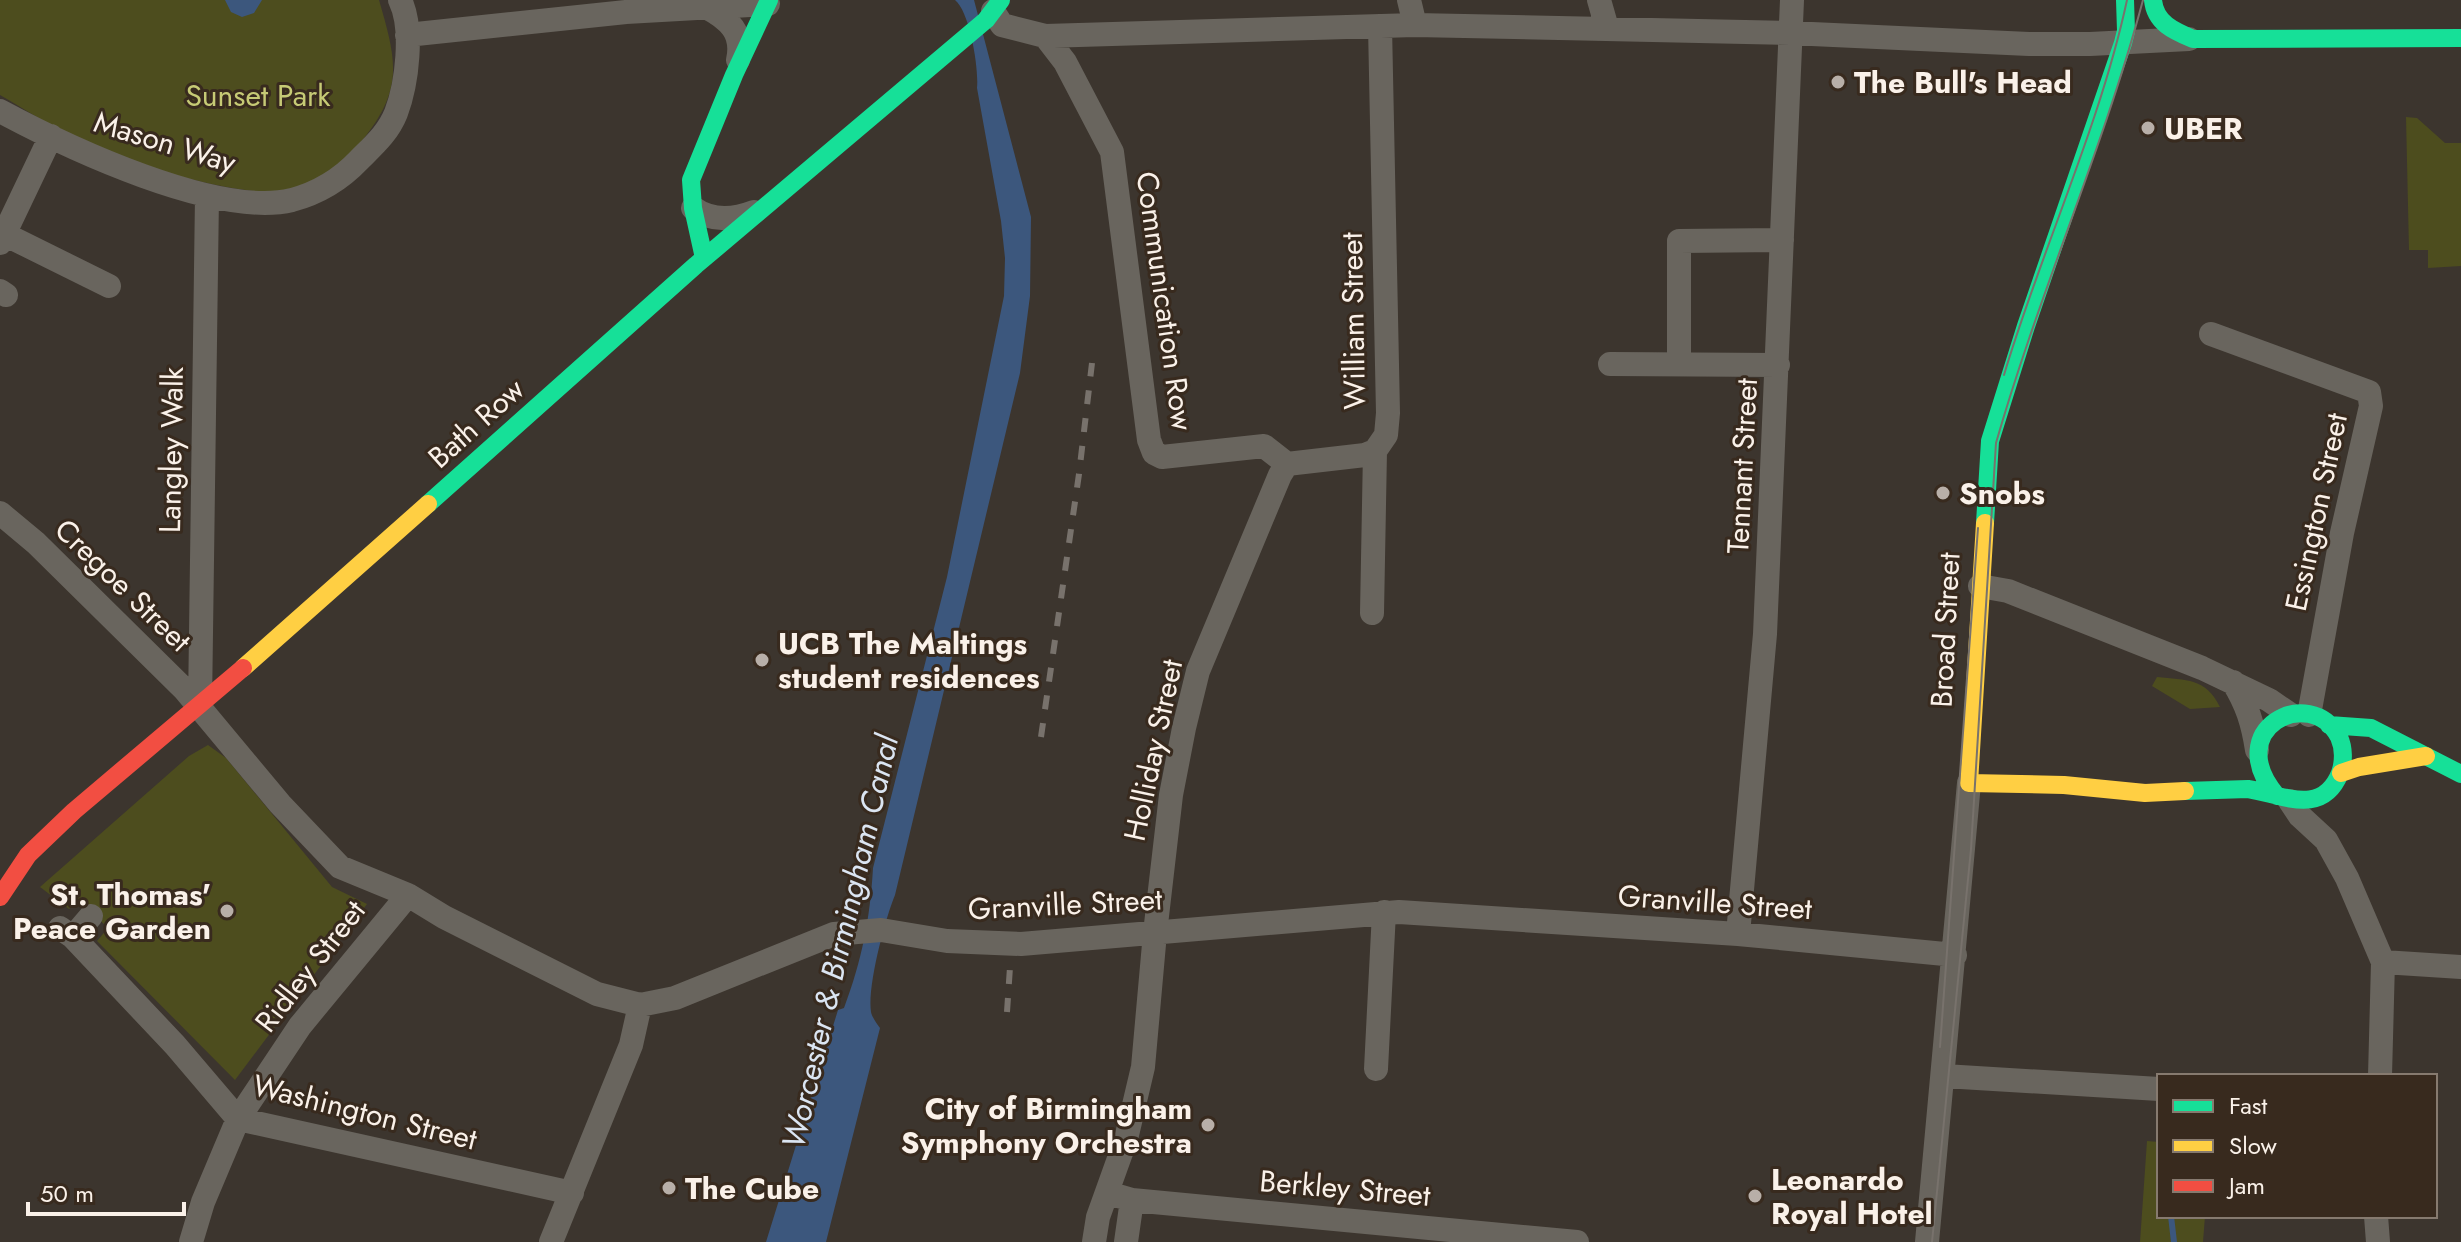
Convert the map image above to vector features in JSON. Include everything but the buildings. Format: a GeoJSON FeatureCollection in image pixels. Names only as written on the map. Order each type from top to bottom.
{"type":"FeatureCollection","features":[{"type":"Feature","properties":{"kind":"street","name":"Mason Way"},"geometry":{"type":"LineString","coordinates":[[0,111],[95,159],[207,196],[289,201],[321,190],[353,167],[390,130],[406,77],[407,35],[400,0]]}},
{"type":"Feature","properties":{"kind":"street"},"geometry":{"type":"LineString","coordinates":[[1409,0],[1415,25]]}},
{"type":"Feature","properties":{"kind":"street"},"geometry":{"type":"LineString","coordinates":[[1599,0],[1607,28]]}},
{"type":"Feature","properties":{"kind":"street","name":"Tennant Street"},"geometry":{"type":"LineString","coordinates":[[1738,934],[1765,634],[1792,0]]}},
{"type":"Feature","properties":{"kind":"street","name":"Broad Street"},"geometry":{"type":"LineString","coordinates":[[1927,1242],[1969,783],[1990,441],[2125,37],[2146,0]]}},
{"type":"Feature","properties":{"kind":"street"},"geometry":{"type":"LineString","coordinates":[[2153,0],[2152,6],[2161,23],[2193,39]]}},
{"type":"Feature","properties":{"kind":"street"},"geometry":{"type":"LineString","coordinates":[[407,35],[593,8],[706,7],[769,2]]}},
{"type":"Feature","properties":{"kind":"street"},"geometry":{"type":"LineString","coordinates":[[704,258],[693,208],[691,180],[734,75],[769,2]]}},
{"type":"Feature","properties":{"kind":"street"},"geometry":{"type":"LineString","coordinates":[[2125,4],[2125,37]]}},
{"type":"Feature","properties":{"kind":"street"},"geometry":{"type":"LineString","coordinates":[[706,7],[722,15],[737,34],[741,47],[734,75]]}},
{"type":"Feature","properties":{"kind":"street"},"geometry":{"type":"LineString","coordinates":[[993,10],[1002,25],[1045,36],[1415,25],[1790,33],[2029,44],[2125,37],[2461,38]]}},
{"type":"Feature","properties":{"kind":"street","name":"Bath Row"},"geometry":{"type":"LineString","coordinates":[[0,897],[28,855],[74,811],[200,706],[704,258],[937,63],[993,10]]}},
{"type":"Feature","properties":{"kind":"street","name":"William Street"},"geometry":{"type":"LineString","coordinates":[[1372,613],[1375,451],[1386,435],[1388,413],[1380,26]]}},
{"type":"Feature","properties":{"kind":"street","name":"Communication Row"},"geometry":{"type":"LineString","coordinates":[[1045,36],[1065,62],[1112,152],[1149,440],[1154,453],[1162,457],[1264,446],[1287,464]]}},
{"type":"Feature","properties":{"kind":"street"},"geometry":{"type":"LineString","coordinates":[[51,136],[1,236],[109,286]]}},
{"type":"Feature","properties":{"kind":"street","name":"Langley Walk"},"geometry":{"type":"LineString","coordinates":[[200,706],[207,196]]}},
{"type":"Feature","properties":{"kind":"street"},"geometry":{"type":"LineString","coordinates":[[693,208],[704,216],[734,220],[764,209]]}},
{"type":"Feature","properties":{"kind":"street"},"geometry":{"type":"LineString","coordinates":[[1679,362],[1679,241],[1782,240]]}},
{"type":"Feature","properties":{"kind":"street","name":"Essington Street"},"geometry":{"type":"LineString","coordinates":[[2211,334],[2369,392],[2371,406],[2342,533],[2310,718]]}},
{"type":"Feature","properties":{"kind":"street"},"geometry":{"type":"LineString","coordinates":[[1610,364],[1679,362],[1778,365]]}},
{"type":"Feature","properties":{"kind":"street"},"geometry":{"type":"LineString","coordinates":[[1287,464],[1365,455],[1375,451]]}},
{"type":"Feature","properties":{"kind":"street","name":"Holliday Street"},"geometry":{"type":"LineString","coordinates":[[1094,1242],[1098,1217],[1120,1197],[1143,1067],[1171,795],[1198,671],[1287,464]]}},
{"type":"Feature","properties":{"kind":"street","name":"Cregoe Street"},"geometry":{"type":"LineString","coordinates":[[0,513],[36,543],[200,706]]}},
{"type":"Feature","properties":{"kind":"street"},"geometry":{"type":"LineString","coordinates":[[1980,586],[2008,591],[2108,629],[2233,682],[2310,718],[2338,735],[2342,747],[2326,840]]}},
{"type":"Feature","properties":{"kind":"street"},"geometry":{"type":"LineString","coordinates":[[2233,682],[2245,700],[2253,722],[2247,761],[2266,787],[2284,798],[2326,840],[2347,878],[2383,962],[2380,1074]]}},
{"type":"Feature","properties":{"kind":"street","name":"Granville Street"},"geometry":{"type":"LineString","coordinates":[[200,706],[280,804],[340,867],[408,895],[444,917],[597,994],[640,1005],[675,998],[834,934],[881,930],[947,941],[1006,944],[1384,912],[1738,934],[1955,955]]}},
{"type":"Feature","properties":{"kind":"street"},"geometry":{"type":"LineString","coordinates":[[2203,789],[2247,761],[2274,722],[2310,718],[2371,728],[2461,774]]}},
{"type":"Feature","properties":{"kind":"street"},"geometry":{"type":"LineString","coordinates":[[1969,783],[2076,785],[2143,793],[2251,789],[2304,802],[2318,798],[2336,780],[2359,767],[2426,756]]}},
{"type":"Feature","properties":{"kind":"street","name":"Ridley Street"},"geometry":{"type":"LineString","coordinates":[[191,1242],[203,1202],[238,1119],[300,1026],[408,895]]}},
{"type":"Feature","properties":{"kind":"street"},"geometry":{"type":"LineString","coordinates":[[1376,1069],[1384,912]]}},
{"type":"Feature","properties":{"kind":"street","name":"Washington Street"},"geometry":{"type":"LineString","coordinates":[[91,916],[67,932],[175,1045],[238,1119],[572,1193]]}},
{"type":"Feature","properties":{"kind":"street"},"geometry":{"type":"LineString","coordinates":[[2383,962],[2461,967]]}},
{"type":"Feature","properties":{"kind":"street"},"geometry":{"type":"LineString","coordinates":[[551,1242],[631,1045],[640,1005]]}},
{"type":"Feature","properties":{"kind":"street"},"geometry":{"type":"LineString","coordinates":[[1944,1076],[2157,1089]]}},
{"type":"Feature","properties":{"kind":"street"},"geometry":{"type":"LineString","coordinates":[[1120,1197],[1126,1242]]}},
{"type":"Feature","properties":{"kind":"street","name":"Berkley Street"},"geometry":{"type":"LineString","coordinates":[[1120,1197],[1577,1242]]}},
{"type":"Feature","properties":{"kind":"street"},"geometry":{"type":"LineString","coordinates":[[2376,1218],[2378,1242]]}},
{"type":"Feature","properties":{"kind":"green space","name":"Sunset Park"},"geometry":{"type":"Polygon","coordinates":[[[0,0],[379,0],[393,58],[390,90],[375,123],[353,151],[337,167],[308,184],[286,191],[268,192],[217,185],[131,162],[90,147],[0,95],[0,0]]]}},
{"type":"Feature","properties":{"kind":"green space"},"geometry":{"type":"Polygon","coordinates":[[[2406,117],[2417,118],[2445,143],[2461,143],[2461,266],[2428,268],[2428,250],[2409,250],[2406,117]]]}},
{"type":"Feature","properties":{"kind":"green space"},"geometry":{"type":"Polygon","coordinates":[[[2157,677],[2194,682],[2208,690],[2220,707],[2190,709],[2152,686],[2157,677]]]}},
{"type":"Feature","properties":{"kind":"green space","name":"St. Thomas' Peace Garden"},"geometry":{"type":"Polygon","coordinates":[[[208,745],[226,758],[332,887],[367,904],[235,1080],[97,941],[108,928],[80,901],[69,909],[40,887],[189,756],[208,745]]]}},
{"type":"Feature","properties":{"kind":"green space"},"geometry":{"type":"Polygon","coordinates":[[[2147,1141],[2157,1142],[2157,1218],[2205,1218],[2203,1242],[2140,1242],[2147,1141]]]}},
{"type":"Feature","properties":{"kind":"water"},"geometry":{"type":"Polygon","coordinates":[[[225,0],[262,0],[254,13],[242,17],[231,12],[225,0]]]}},
{"type":"Feature","properties":{"kind":"water"},"geometry":{"type":"Polygon","coordinates":[[[955,0],[974,0],[1031,217],[1030,296],[1020,373],[895,895],[878,953],[870,1001],[872,1014],[880,1028],[826,1242],[766,1242],[838,1010],[844,1008],[856,973],[870,905],[873,868],[947,577],[1004,296],[1005,258],[1001,221],[977,88],[975,55],[965,16],[955,0]]]}},
{"type":"Feature","properties":{"kind":"waterway"},"geometry":{"type":"LineString","coordinates":[[2171,1218],[2174,1242]]}},
{"type":"Feature","properties":{"kind":"tram line"},"geometry":{"type":"LineString","coordinates":[[2004,375],[2102,94],[2127,0]]}},
{"type":"Feature","properties":{"kind":"tram line"},"geometry":{"type":"LineString","coordinates":[[1932,1242],[1971,849],[1996,443],[2031,332],[2109,111],[2143,0]]}},
{"type":"Feature","properties":{"kind":"tram line"},"geometry":{"type":"LineString","coordinates":[[1940,1047],[1978,528]]}},
{"type":"Feature","properties":{"kind":"railway"},"geometry":{"type":"LineString","coordinates":[[1041,737],[1092,363]]}},
{"type":"Feature","properties":{"kind":"railway"},"geometry":{"type":"LineString","coordinates":[[1007,1012],[1010,967]]}},
{"type":"Feature","properties":{"kind":"traffic: fast"},"geometry":{"type":"LineString","coordinates":[[704,258],[693,208],[691,180],[769,0]]}},
{"type":"Feature","properties":{"kind":"traffic: fast"},"geometry":{"type":"LineString","coordinates":[[428,504],[696,265],[986,20],[1001,0]]}},
{"type":"Feature","properties":{"kind":"traffic: fast"},"geometry":{"type":"LineString","coordinates":[[1985,523],[1990,441],[2123,43],[2126,31],[2125,0]]}},
{"type":"Feature","properties":{"kind":"traffic: fast"},"geometry":{"type":"LineString","coordinates":[[2153,0],[2157,15],[2162,20],[2193,39],[2461,38]]}},
{"type":"Feature","properties":{"kind":"traffic: fast"},"geometry":{"type":"LineString","coordinates":[[2185,791],[2248,789],[2261,792],[2274,795],[2287,798],[2300,800],[2323,795],[2332,787],[2343,760],[2339,737],[2326,721],[2309,714],[2292,714],[2276,721],[2264,734],[2259,751],[2262,772],[2277,796]]}},
{"type":"Feature","properties":{"kind":"traffic: fast"},"geometry":{"type":"LineString","coordinates":[[2329,725],[2371,728],[2461,774]]}},
{"type":"Feature","properties":{"kind":"traffic: slow"},"geometry":{"type":"LineString","coordinates":[[243,668],[428,504]]}},
{"type":"Feature","properties":{"kind":"traffic: slow"},"geometry":{"type":"LineString","coordinates":[[1985,523],[1969,783],[2064,785],[2145,793],[2185,791]]}},
{"type":"Feature","properties":{"kind":"traffic: slow"},"geometry":{"type":"LineString","coordinates":[[2341,773],[2426,756]]}},
{"type":"Feature","properties":{"kind":"traffic: jam"},"geometry":{"type":"LineString","coordinates":[[0,897],[28,855],[74,811],[243,668]]}},
{"type":"Feature","properties":{"kind":"place","name":"The Bull's Head"},"geometry":{"type":"Point","coordinates":[1838,82]}},
{"type":"Feature","properties":{"kind":"place","name":"UBER"},"geometry":{"type":"Point","coordinates":[2148,128]}},
{"type":"Feature","properties":{"kind":"place","name":"Snobs"},"geometry":{"type":"Point","coordinates":[1943,493]}},
{"type":"Feature","properties":{"kind":"place","name":"UCB The Maltings student residences"},"geometry":{"type":"Point","coordinates":[762,660]}},
{"type":"Feature","properties":{"kind":"place","name":"St. Thomas' Peace Garden"},"geometry":{"type":"Point","coordinates":[227,911]}},
{"type":"Feature","properties":{"kind":"place","name":"City of Birmingham Symphony Orchestra"},"geometry":{"type":"Point","coordinates":[1208,1125]}},
{"type":"Feature","properties":{"kind":"place","name":"The Cube"},"geometry":{"type":"Point","coordinates":[669,1188]}},
{"type":"Feature","properties":{"kind":"place","name":"Leonardo Royal Hotel"},"geometry":{"type":"Point","coordinates":[1755,1196]}},
{"type":"Feature","properties":{"kind":"water label","name":"Worcester & Birmingham Canal"},"geometry":{"type":"Point","coordinates":[840,942]}}]}
